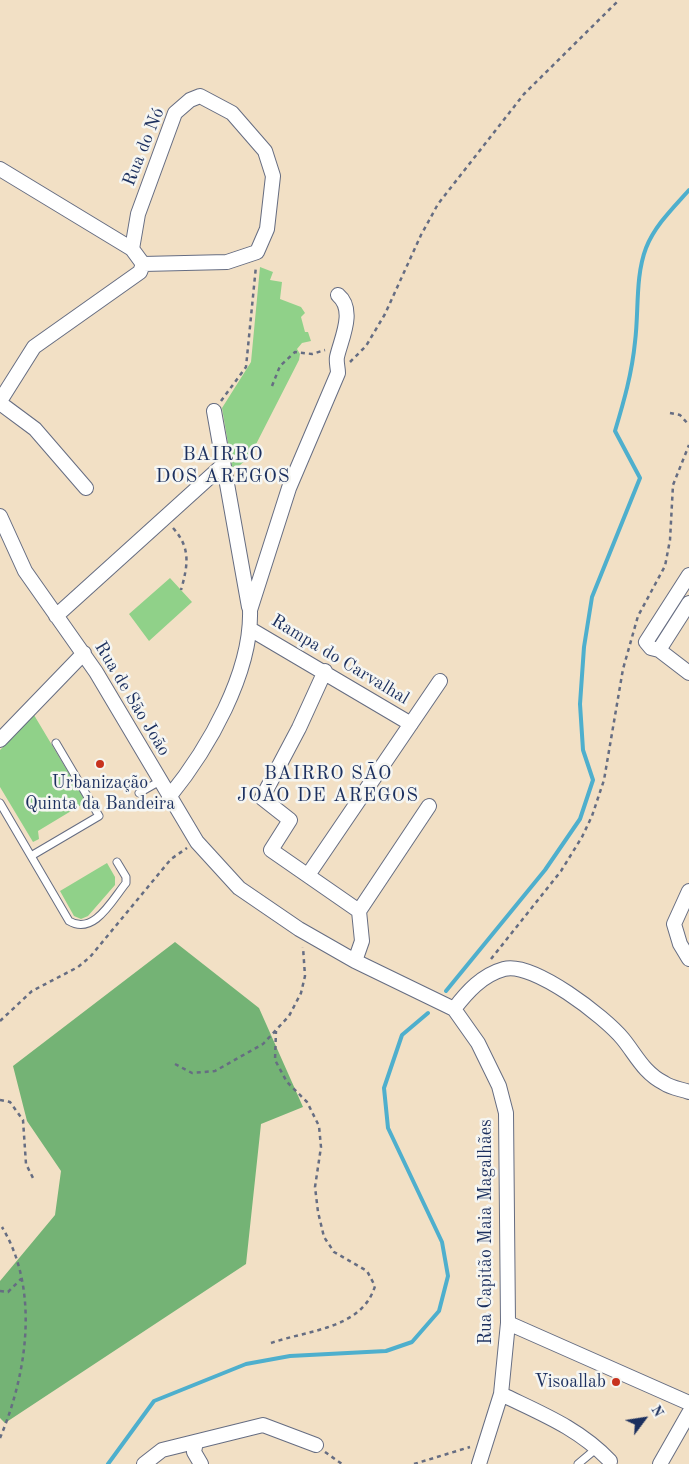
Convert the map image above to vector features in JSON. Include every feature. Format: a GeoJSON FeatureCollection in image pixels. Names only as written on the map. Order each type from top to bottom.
{"type":"FeatureCollection","features":[{"type":"Feature","properties":{"kind":"street","name":"Rua do Nó"},"geometry":{"type":"LineString","coordinates":[[132,249],[138,214],[175,113],[190,100],[200,96],[232,113],[265,151],[273,176],[267,229],[257,252]]}},
{"type":"Feature","properties":{"kind":"street"},"geometry":{"type":"LineString","coordinates":[[0,169],[132,249],[143,264]]}},
{"type":"Feature","properties":{"kind":"street"},"geometry":{"type":"LineString","coordinates":[[143,264],[227,262],[257,252]]}},
{"type":"Feature","properties":{"kind":"street"},"geometry":{"type":"LineString","coordinates":[[86,488],[35,429],[0,402],[34,347],[140,272],[143,264]]}},
{"type":"Feature","properties":{"kind":"street"},"geometry":{"type":"LineString","coordinates":[[250,610],[289,488],[338,373],[337,359],[343,340],[346,307],[338,295]]}},
{"type":"Feature","properties":{"kind":"street"},"geometry":{"type":"LineString","coordinates":[[169,797],[184,778],[236,689],[250,629],[250,610],[214,410]]}},
{"type":"Feature","properties":{"kind":"street"},"geometry":{"type":"LineString","coordinates":[[56,616],[223,466]]}},
{"type":"Feature","properties":{"kind":"street","name":"Rua de São João"},"geometry":{"type":"LineString","coordinates":[[0,516],[25,571],[84,654],[197,842],[239,888],[299,929],[355,960],[454,1010]]}},
{"type":"Feature","properties":{"kind":"street"},"geometry":{"type":"LineString","coordinates":[[689,575],[646,642],[651,648],[658,650],[689,673]]}},
{"type":"Feature","properties":{"kind":"street"},"geometry":{"type":"LineString","coordinates":[[658,650],[689,603]]}},
{"type":"Feature","properties":{"kind":"street","name":"Rampa do Carvalhal"},"geometry":{"type":"LineString","coordinates":[[250,629],[410,724]]}},
{"type":"Feature","properties":{"kind":"street"},"geometry":{"type":"LineString","coordinates":[[0,740],[84,654]]}},
{"type":"Feature","properties":{"kind":"street"},"geometry":{"type":"LineString","coordinates":[[325,672],[262,798],[290,820],[272,850],[359,911]]}},
{"type":"Feature","properties":{"kind":"street"},"geometry":{"type":"LineString","coordinates":[[308,875],[440,681]]}},
{"type":"Feature","properties":{"kind":"street"},"geometry":{"type":"LineString","coordinates":[[355,960],[362,941],[359,911],[429,806]]}},
{"type":"Feature","properties":{"kind":"street"},"geometry":{"type":"LineString","coordinates":[[689,891],[674,924],[680,944],[689,959]]}},
{"type":"Feature","properties":{"kind":"street"},"geometry":{"type":"LineString","coordinates":[[454,1010],[467,992],[484,979],[506,969],[526,971],[543,977],[580,1002],[622,1037],[640,1065],[664,1084],[689,1092]]}},
{"type":"Feature","properties":{"kind":"street","name":"Rua Capitão Maia Magalhães"},"geometry":{"type":"LineString","coordinates":[[454,1010],[478,1043],[499,1086],[506,1114],[508,1323],[500,1394],[479,1464]]}},
{"type":"Feature","properties":{"kind":"street"},"geometry":{"type":"LineString","coordinates":[[508,1323],[689,1403]]}},
{"type":"Feature","properties":{"kind":"street"},"geometry":{"type":"LineString","coordinates":[[500,1394],[556,1420],[598,1448],[610,1461]]}},
{"type":"Feature","properties":{"kind":"street"},"geometry":{"type":"LineString","coordinates":[[660,1464],[689,1414]]}},
{"type":"Feature","properties":{"kind":"street"},"geometry":{"type":"LineString","coordinates":[[144,1464],[162,1450],[262,1425],[316,1445]]}},
{"type":"Feature","properties":{"kind":"street"},"geometry":{"type":"LineString","coordinates":[[196,1442],[194,1452],[202,1464]]}},
{"type":"Feature","properties":{"kind":"lane"},"geometry":{"type":"LineString","coordinates":[[31,856],[99,816],[56,743]]}},
{"type":"Feature","properties":{"kind":"lane"},"geometry":{"type":"LineString","coordinates":[[139,793],[160,780]]}},
{"type":"Feature","properties":{"kind":"lane"},"geometry":{"type":"LineString","coordinates":[[0,802],[69,920],[77,926],[87,925],[94,920],[126,883],[126,877],[117,862]]}},
{"type":"Feature","properties":{"kind":"lane"},"geometry":{"type":"LineString","coordinates":[[578,1464],[598,1448]]}},
{"type":"Feature","properties":{"kind":"path"},"geometry":{"type":"LineString","coordinates":[[338,373],[366,346],[385,314],[421,235],[438,204],[524,94],[619,0]]}},
{"type":"Feature","properties":{"kind":"path"},"geometry":{"type":"LineString","coordinates":[[214,410],[246,368],[257,252]]}},
{"type":"Feature","properties":{"kind":"path"},"geometry":{"type":"LineString","coordinates":[[272,386],[280,366],[295,352],[317,353],[343,340]]}},
{"type":"Feature","properties":{"kind":"path"},"geometry":{"type":"LineString","coordinates":[[670,413],[680,415],[689,425]]}},
{"type":"Feature","properties":{"kind":"path"},"geometry":{"type":"LineString","coordinates":[[484,979],[486,967],[494,954],[561,871],[582,837],[592,816],[604,780],[623,669],[638,616],[665,566],[670,540],[673,485],[689,445]]}},
{"type":"Feature","properties":{"kind":"path"},"geometry":{"type":"LineString","coordinates":[[165,519],[180,535],[186,551],[187,568],[181,590]]}},
{"type":"Feature","properties":{"kind":"path"},"geometry":{"type":"LineString","coordinates":[[0,1021],[32,991],[78,967],[90,957],[171,859],[197,842]]}},
{"type":"Feature","properties":{"kind":"path"},"geometry":{"type":"LineString","coordinates":[[175,1064],[192,1073],[215,1071],[264,1044],[276,1031],[289,1016],[301,993],[305,976],[306,956],[299,929]]}},
{"type":"Feature","properties":{"kind":"path"},"geometry":{"type":"LineString","coordinates":[[272,1343],[340,1323],[360,1312],[371,1298],[375,1286],[366,1271],[334,1252],[324,1237],[315,1187],[321,1146],[319,1126],[307,1102],[287,1082],[275,1060],[276,1031]]}},
{"type":"Feature","properties":{"kind":"path"},"geometry":{"type":"LineString","coordinates":[[0,1100],[10,1102],[23,1120],[26,1164],[33,1178]]}},
{"type":"Feature","properties":{"kind":"path"},"geometry":{"type":"LineString","coordinates":[[0,1438],[12,1409],[26,1341],[27,1315],[21,1279],[11,1242],[2,1227]]}},
{"type":"Feature","properties":{"kind":"path"},"geometry":{"type":"LineString","coordinates":[[0,1291],[8,1292],[21,1279]]}},
{"type":"Feature","properties":{"kind":"path"},"geometry":{"type":"LineString","coordinates":[[414,1464],[486,1443]]}},
{"type":"Feature","properties":{"kind":"path"},"geometry":{"type":"LineString","coordinates":[[316,1445],[342,1464]]}},
{"type":"Feature","properties":{"kind":"green space"},"geometry":{"type":"Polygon","coordinates":[[[260,267],[273,272],[270,280],[282,282],[280,299],[301,307],[305,313],[301,317],[305,332],[308,332],[311,341],[302,343],[297,349],[300,354],[299,360],[250,456],[238,467],[232,467],[222,408],[251,362],[260,267]]]}},
{"type":"Feature","properties":{"kind":"green space"},"geometry":{"type":"Polygon","coordinates":[[[170,578],[192,602],[149,641],[129,614],[170,578]]]}},
{"type":"Feature","properties":{"kind":"green space"},"geometry":{"type":"Polygon","coordinates":[[[34,715],[86,802],[38,831],[39,839],[33,842],[0,787],[0,750],[34,715]]]}},
{"type":"Feature","properties":{"kind":"green space"},"geometry":{"type":"Polygon","coordinates":[[[107,863],[115,877],[115,885],[88,916],[81,919],[74,916],[60,891],[107,863]]]}},
{"type":"Feature","properties":{"kind":"green space"},"geometry":{"type":"Polygon","coordinates":[[[175,942],[259,1008],[303,1107],[261,1124],[246,1264],[5,1423],[0,1418],[0,1281],[55,1215],[61,1171],[27,1121],[13,1066],[175,942]]]}},
{"type":"Feature","properties":{"kind":"waterway"},"geometry":{"type":"LineString","coordinates":[[446,991],[545,870],[580,819],[593,780],[583,750],[580,704],[584,647],[592,597],[640,478],[615,431],[634,353],[640,271],[646,248],[654,232],[689,190]]}},
{"type":"Feature","properties":{"kind":"waterway"},"geometry":{"type":"LineString","coordinates":[[108,1464],[154,1401],[246,1364],[290,1356],[386,1351],[412,1342],[439,1311],[448,1276],[442,1242],[388,1128],[384,1088],[402,1035],[428,1013]]}},
{"type":"Feature","properties":{"kind":"place","name":"Urbanização Quinta da Bandeira"},"geometry":{"type":"Point","coordinates":[100,764]}},
{"type":"Feature","properties":{"kind":"place","name":"Visoallab"},"geometry":{"type":"Point","coordinates":[616,1382]}},
{"type":"Feature","properties":{"kind":"district","name":"BAIRRO DOS AREGOS"},"geometry":{"type":"Point","coordinates":[223,466]}},
{"type":"Feature","properties":{"kind":"district","name":"BAIRRO SÃO JOÃO DE AREGOS"},"geometry":{"type":"Point","coordinates":[328,785]}}]}
